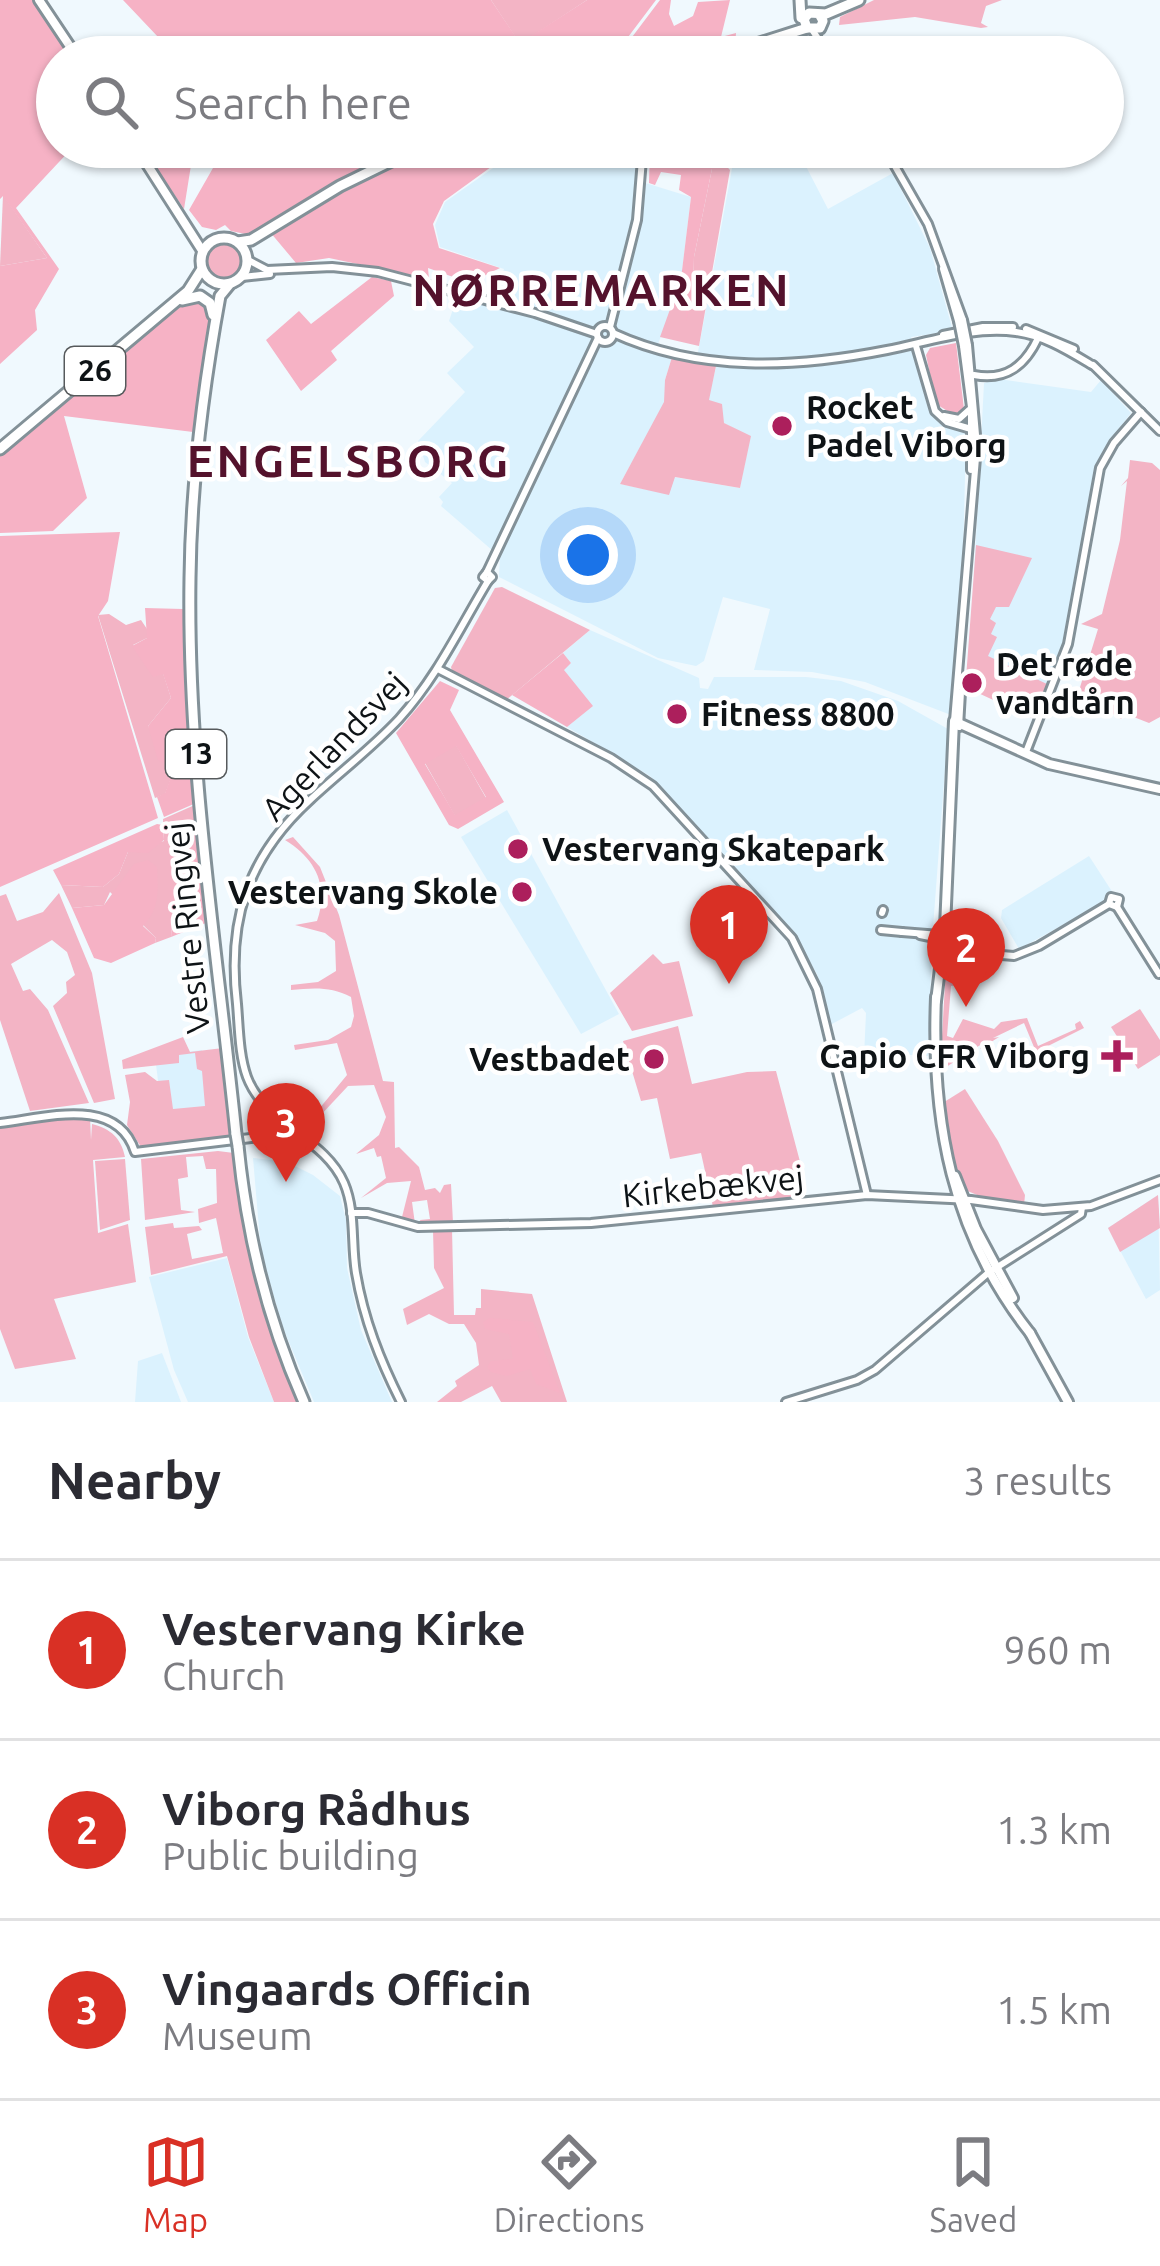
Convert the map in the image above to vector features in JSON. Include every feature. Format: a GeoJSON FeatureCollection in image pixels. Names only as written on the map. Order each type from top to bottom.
{"type":"FeatureCollection","features":[{"type":"Feature","properties":{"kind":"main road"},"geometry":{"type":"LineString","coordinates":[[39,0],[62,36]]}},
{"type":"Feature","properties":{"kind":"main road"},"geometry":{"type":"LineString","coordinates":[[802,0],[813,21]]}},
{"type":"Feature","properties":{"kind":"main road"},"geometry":{"type":"LineString","coordinates":[[772,36],[798,23],[802,0]]}},
{"type":"Feature","properties":{"kind":"main road"},"geometry":{"type":"LineString","coordinates":[[777,36],[860,0]]}},
{"type":"Feature","properties":{"kind":"main road"},"geometry":{"type":"LineString","coordinates":[[150,168],[202,252],[202,269]]}},
{"type":"Feature","properties":{"kind":"main road"},"geometry":{"type":"LineString","coordinates":[[187,223],[201,237],[238,242],[262,234],[377,168]]}},
{"type":"Feature","properties":{"kind":"main road"},"geometry":{"type":"LineString","coordinates":[[242,277],[247,257],[262,234]]}},
{"type":"Feature","properties":{"kind":"main road"},"geometry":{"type":"LineString","coordinates":[[202,252],[212,241]]}},
{"type":"Feature","properties":{"kind":"main road"},"geometry":{"type":"LineString","coordinates":[[238,242],[247,257]]}},
{"type":"Feature","properties":{"kind":"main road","name":"13"},"geometry":{"type":"LineString","coordinates":[[202,269],[213,282]]}},
{"type":"Feature","properties":{"kind":"main road","name":"26"},"geometry":{"type":"LineString","coordinates":[[0,449],[188,291],[202,269]]}},
{"type":"Feature","properties":{"kind":"main road","name":"13"},"geometry":{"type":"LineString","coordinates":[[229,285],[242,277]]}},
{"type":"Feature","properties":{"kind":"main road"},"geometry":{"type":"LineString","coordinates":[[213,282],[229,285]]}},
{"type":"Feature","properties":{"kind":"main road","name":"26"},"geometry":{"type":"LineString","coordinates":[[188,291],[213,282]]}},
{"type":"Feature","properties":{"kind":"main road","name":"Vestre Ringvej"},"geometry":{"type":"LineString","coordinates":[[213,282],[220,296]]}},
{"type":"Feature","properties":{"kind":"main road","name":"Vestre Ringvej"},"geometry":{"type":"LineString","coordinates":[[229,285],[220,296],[207,374],[193,516],[190,644],[196,753],[237,1140],[257,1269],[276,1334],[304,1402]]}},
{"type":"Feature","properties":{"kind":"main road","name":"26"},"geometry":{"type":"LineString","coordinates":[[140,332],[185,298],[204,298],[213,314],[207,374]]}},
{"type":"Feature","properties":{"kind":"main road"},"geometry":{"type":"LineString","coordinates":[[1068,1402],[994,1269],[961,1200],[946,1152],[934,1075],[957,724],[1060,768],[1160,789]]}},
{"type":"Feature","properties":{"kind":"street"},"geometry":{"type":"LineString","coordinates":[[813,21],[820,36]]}},
{"type":"Feature","properties":{"kind":"street","name":"Agerlandsvej"},"geometry":{"type":"LineString","coordinates":[[401,1402],[378,1356],[363,1309],[347,1190],[332,1163],[259,1100],[244,1066],[232,958],[239,908],[285,826],[374,744],[438,669],[472,610],[604,333],[637,220],[641,168]]}},
{"type":"Feature","properties":{"kind":"street"},"geometry":{"type":"LineString","coordinates":[[897,168],[935,243],[973,372],[973,491],[957,724]]}},
{"type":"Feature","properties":{"kind":"street"},"geometry":{"type":"LineString","coordinates":[[247,257],[267,270],[348,268],[393,275],[626,339],[736,363],[803,364],[985,332],[1037,334],[1067,344],[1092,364],[1160,433]]}},
{"type":"Feature","properties":{"kind":"street"},"geometry":{"type":"LineString","coordinates":[[242,277],[332,271],[393,275]]}},
{"type":"Feature","properties":{"kind":"street"},"geometry":{"type":"LineString","coordinates":[[973,372],[988,377],[1018,368],[1037,334]]}},
{"type":"Feature","properties":{"kind":"street"},"geometry":{"type":"LineString","coordinates":[[918,343],[930,400],[938,414],[946,422],[971,429]]}},
{"type":"Feature","properties":{"kind":"street"},"geometry":{"type":"LineString","coordinates":[[966,346],[973,491]]}},
{"type":"Feature","properties":{"kind":"street"},"geometry":{"type":"LineString","coordinates":[[975,394],[988,377]]}},
{"type":"Feature","properties":{"kind":"street"},"geometry":{"type":"LineString","coordinates":[[938,414],[959,418],[970,406]]}},
{"type":"Feature","properties":{"kind":"street"},"geometry":{"type":"LineString","coordinates":[[1024,755],[1068,644],[1100,468],[1121,434],[1141,415]]}},
{"type":"Feature","properties":{"kind":"street"},"geometry":{"type":"LineString","coordinates":[[438,669],[611,758],[653,786],[792,938],[817,989],[867,1195]]}},
{"type":"Feature","properties":{"kind":"street"},"geometry":{"type":"LineString","coordinates":[[881,930],[942,936],[996,956],[1018,955],[1113,906],[1160,974],[1160,983]]}},
{"type":"Feature","properties":{"kind":"street"},"geometry":{"type":"LineString","coordinates":[[0,1123],[104,1116],[123,1128],[135,1152],[259,1138],[281,1120]]}},
{"type":"Feature","properties":{"kind":"street"},"geometry":{"type":"LineString","coordinates":[[786,1402],[857,1381],[994,1269],[1081,1214],[1082,1207],[1160,1180]]}},
{"type":"Feature","properties":{"kind":"street","name":"Kirkebækvej"},"geometry":{"type":"LineString","coordinates":[[352,1213],[418,1227],[591,1223],[867,1195],[1043,1210],[1082,1207]]}},
{"type":"Feature","properties":{"kind":"shaded area"},"geometry":{"type":"Polygon","coordinates":[[[0,0],[33,0],[57,36],[36,36],[36,168],[53,168],[16,208],[59,269],[35,310],[37,330],[0,364],[0,266],[47,258],[3,196],[0,199],[0,0]]]}},
{"type":"Feature","properties":{"kind":"shaded area"},"geometry":{"type":"Polygon","coordinates":[[[123,0],[491,0],[515,36],[157,36],[123,0]]]}},
{"type":"Feature","properties":{"kind":"shaded area"},"geometry":{"type":"Polygon","coordinates":[[[491,0],[587,0],[532,36],[515,36],[491,0]]]}},
{"type":"Feature","properties":{"kind":"shaded area"},"geometry":{"type":"Polygon","coordinates":[[[587,0],[656,0],[629,36],[531,36],[587,0]]]}},
{"type":"Feature","properties":{"kind":"shaded area"},"geometry":{"type":"Polygon","coordinates":[[[660,0],[671,0],[674,26],[693,16],[698,2],[730,0],[721,36],[633,36],[660,0]]]}},
{"type":"Feature","properties":{"kind":"shaded area"},"geometry":{"type":"Polygon","coordinates":[[[874,0],[1002,0],[986,6],[981,23],[988,27],[915,17],[839,25],[840,17],[874,0]]]}},
{"type":"Feature","properties":{"kind":"shaded area"},"geometry":{"type":"Polygon","coordinates":[[[156,168],[191,168],[184,209],[156,168]]]}},
{"type":"Feature","properties":{"kind":"shaded area"},"geometry":{"type":"Polygon","coordinates":[[[213,168],[365,168],[250,235],[225,225],[216,230],[202,227],[189,210],[213,168]]]}},
{"type":"Feature","properties":{"kind":"shaded area"},"geometry":{"type":"Polygon","coordinates":[[[385,168],[490,168],[444,201],[433,224],[439,248],[500,268],[470,283],[428,268],[429,279],[329,258],[296,263],[270,232],[385,168]]]}},
{"type":"Feature","properties":{"kind":"shaded area"},"geometry":{"type":"Polygon","coordinates":[[[493,168],[639,168],[639,181],[691,197],[680,288],[656,349],[672,357],[665,402],[620,484],[668,494],[674,477],[740,488],[750,437],[724,423],[708,400],[716,367],[698,352],[732,168],[807,168],[828,209],[893,173],[930,248],[953,331],[911,337],[926,401],[935,419],[966,435],[962,601],[951,715],[865,682],[812,672],[754,670],[770,609],[723,597],[704,661],[696,666],[658,658],[499,577],[500,557],[441,506],[439,497],[452,483],[425,462],[418,441],[465,392],[447,373],[474,347],[449,321],[457,297],[491,306],[504,269],[440,247],[435,225],[445,202],[493,168]]]}},
{"type":"Feature","properties":{"kind":"shaded area"},"geometry":{"type":"Polygon","coordinates":[[[649,168],[712,168],[686,321],[686,298],[677,290],[691,197],[679,190],[681,175],[661,172],[655,185],[649,183],[649,168]]]}},
{"type":"Feature","properties":{"kind":"shaded area"},"geometry":{"type":"Polygon","coordinates":[[[712,168],[728,168],[699,346],[660,337],[677,290],[686,297],[686,315],[693,297],[694,257],[712,168]]]}},
{"type":"Feature","properties":{"kind":"shaded area"},"geometry":{"type":"Polygon","coordinates":[[[3,195],[47,258],[0,266],[3,195]]]}},
{"type":"Feature","properties":{"kind":"shaded area"},"geometry":{"type":"Polygon","coordinates":[[[224,239],[240,245],[246,261],[240,277],[224,283],[208,277],[202,261],[208,245],[224,239]]]}},
{"type":"Feature","properties":{"kind":"shaded area"},"geometry":{"type":"Polygon","coordinates":[[[372,277],[391,281],[394,296],[331,351],[337,360],[301,391],[266,340],[299,311],[311,324],[372,277]]]}},
{"type":"Feature","properties":{"kind":"shaded area"},"geometry":{"type":"Polygon","coordinates":[[[205,302],[210,314],[193,432],[64,416],[87,498],[53,531],[0,533],[0,453],[183,303],[205,302]]]}},
{"type":"Feature","properties":{"kind":"shaded area"},"geometry":{"type":"Polygon","coordinates":[[[956,343],[964,409],[954,415],[936,404],[926,355],[930,348],[956,343]]]}},
{"type":"Feature","properties":{"kind":"shaded area"},"geometry":{"type":"Polygon","coordinates":[[[672,357],[716,366],[709,400],[722,404],[724,423],[751,436],[740,488],[675,477],[669,495],[620,484],[664,402],[672,357]]]}},
{"type":"Feature","properties":{"kind":"shaded area"},"geometry":{"type":"Polygon","coordinates":[[[999,379],[1091,392],[1101,380],[1131,413],[1096,469],[1059,662],[1034,719],[969,673],[984,383],[999,379]]]}},
{"type":"Feature","properties":{"kind":"shaded area"},"geometry":{"type":"Polygon","coordinates":[[[1130,460],[1152,463],[1160,470],[1160,717],[1149,723],[1126,714],[1121,719],[1077,697],[1098,629],[1081,624],[1102,614],[1120,540],[1127,481],[1121,486],[1128,478],[1130,460]]]}},
{"type":"Feature","properties":{"kind":"shaded area"},"geometry":{"type":"Polygon","coordinates":[[[120,532],[108,601],[98,616],[158,818],[0,887],[0,536],[120,532]]]}},
{"type":"Feature","properties":{"kind":"shaded area"},"geometry":{"type":"Polygon","coordinates":[[[976,545],[1032,558],[1009,607],[996,607],[990,619],[996,623],[991,634],[997,637],[988,656],[1049,685],[1034,719],[976,692],[977,680],[966,678],[976,545]]]}},
{"type":"Feature","properties":{"kind":"shaded area"},"geometry":{"type":"Polygon","coordinates":[[[502,587],[590,630],[505,701],[451,667],[495,588],[502,587]]]}},
{"type":"Feature","properties":{"kind":"shaded area"},"geometry":{"type":"Polygon","coordinates":[[[145,608],[183,609],[196,803],[164,817],[157,797],[165,793],[174,769],[158,760],[148,726],[171,698],[163,674],[153,677],[132,646],[147,638],[145,608]]]}},
{"type":"Feature","properties":{"kind":"shaded area"},"geometry":{"type":"Polygon","coordinates":[[[109,614],[126,625],[141,620],[147,638],[133,645],[163,673],[171,698],[148,726],[175,768],[165,794],[155,798],[98,615],[109,614]]]}},
{"type":"Feature","properties":{"kind":"shaded area"},"geometry":{"type":"Polygon","coordinates":[[[590,630],[699,678],[700,688],[708,689],[714,677],[841,681],[898,701],[948,729],[928,1056],[876,1053],[864,1057],[866,1013],[862,1008],[830,1025],[817,974],[789,929],[650,776],[567,727],[592,706],[563,669],[571,663],[563,653],[590,630]]]}},
{"type":"Feature","properties":{"kind":"shaded area"},"geometry":{"type":"Polygon","coordinates":[[[563,653],[571,663],[564,670],[593,706],[567,727],[512,695],[563,653]]]}},
{"type":"Feature","properties":{"kind":"shaded area"},"geometry":{"type":"Polygon","coordinates":[[[440,681],[459,690],[450,710],[504,802],[458,829],[449,825],[396,733],[440,681]],[[456,746],[425,764],[455,815],[486,797],[456,746]]]}},
{"type":"Feature","properties":{"kind":"shaded area"},"geometry":{"type":"Polygon","coordinates":[[[456,745],[486,798],[455,816],[425,763],[456,745]]]}},
{"type":"Feature","properties":{"kind":"shaded area"},"geometry":{"type":"Polygon","coordinates":[[[197,804],[209,922],[199,851],[175,852],[173,877],[186,897],[173,911],[171,937],[155,943],[156,938],[110,892],[104,905],[72,908],[61,885],[103,887],[119,874],[128,852],[164,841],[163,819],[197,804]]]}},
{"type":"Feature","properties":{"kind":"shaded area","name":"Vestervang Skole"},"geometry":{"type":"Polygon","coordinates":[[[507,810],[619,1014],[581,1034],[461,837],[507,810]]]}},
{"type":"Feature","properties":{"kind":"shaded area"},"geometry":{"type":"Polygon","coordinates":[[[163,825],[164,840],[148,853],[128,852],[119,874],[103,887],[61,885],[53,870],[163,825]]]}},
{"type":"Feature","properties":{"kind":"shaded area"},"geometry":{"type":"Polygon","coordinates":[[[293,837],[320,867],[339,915],[383,1081],[394,1082],[395,1148],[419,1167],[425,1190],[435,1188],[440,1193],[444,1185],[451,1184],[453,1223],[421,1224],[420,1220],[430,1219],[427,1200],[412,1202],[415,1224],[401,1221],[411,1181],[387,1183],[361,1198],[386,1178],[374,1148],[356,1154],[379,1135],[386,1117],[374,1085],[348,1086],[318,1118],[314,1115],[347,1075],[337,1043],[295,1050],[294,1045],[328,1040],[351,1027],[354,1016],[351,997],[344,993],[291,990],[291,985],[318,982],[336,971],[335,941],[325,933],[295,925],[317,921],[321,896],[312,865],[285,840],[293,837]]]}},
{"type":"Feature","properties":{"kind":"shaded area"},"geometry":{"type":"Polygon","coordinates":[[[188,844],[199,850],[206,923],[171,937],[173,911],[186,897],[173,878],[175,852],[188,844]]]}},
{"type":"Feature","properties":{"kind":"shaded area"},"geometry":{"type":"Polygon","coordinates":[[[1089,856],[1113,893],[1105,902],[1019,949],[1001,918],[1002,910],[1089,856]]]}},
{"type":"Feature","properties":{"kind":"shaded area"},"geometry":{"type":"Polygon","coordinates":[[[148,860],[157,867],[157,891],[155,906],[143,926],[156,938],[155,943],[111,963],[94,958],[72,908],[104,905],[134,864],[148,860]]]}},
{"type":"Feature","properties":{"kind":"shaded area"},"geometry":{"type":"Polygon","coordinates":[[[59,893],[92,973],[115,1099],[94,1103],[53,1006],[67,993],[66,982],[75,975],[67,952],[52,940],[11,964],[23,991],[30,989],[48,1010],[89,1103],[30,1111],[0,1020],[0,896],[6,894],[17,921],[43,912],[59,893]]]}},
{"type":"Feature","properties":{"kind":"shaded area"},"geometry":{"type":"Polygon","coordinates":[[[951,945],[993,961],[992,968],[986,962],[986,968],[954,968],[957,985],[951,986],[947,1036],[953,1038],[963,1019],[994,1029],[1001,1022],[1027,1018],[1038,1046],[1076,1029],[1080,1021],[1084,1028],[1036,1052],[1024,1023],[940,1071],[951,945]]]}},
{"type":"Feature","properties":{"kind":"shaded area"},"geometry":{"type":"Polygon","coordinates":[[[653,954],[663,964],[679,961],[693,1016],[632,1031],[610,993],[653,954]]]}},
{"type":"Feature","properties":{"kind":"shaded area"},"geometry":{"type":"Polygon","coordinates":[[[1140,1009],[1160,1040],[1160,1055],[1138,1069],[1111,1027],[1140,1009]]]}},
{"type":"Feature","properties":{"kind":"shaded area"},"geometry":{"type":"Polygon","coordinates":[[[678,1026],[692,1084],[776,1071],[803,1173],[799,1175],[804,1196],[713,1207],[701,1153],[670,1159],[657,1098],[641,1101],[623,1041],[678,1026]]]}},
{"type":"Feature","properties":{"kind":"shaded area"},"geometry":{"type":"Polygon","coordinates":[[[183,1037],[190,1052],[223,1048],[232,1138],[141,1147],[127,1125],[130,1102],[125,1075],[145,1072],[157,1081],[169,1080],[173,1109],[205,1106],[202,1071],[197,1069],[195,1053],[179,1055],[179,1063],[123,1069],[122,1060],[183,1037]]]}},
{"type":"Feature","properties":{"kind":"shaded area"},"geometry":{"type":"Polygon","coordinates":[[[202,1050],[209,1109],[162,1114],[155,1056],[202,1050]]]}},
{"type":"Feature","properties":{"kind":"shaded area"},"geometry":{"type":"Polygon","coordinates":[[[965,1089],[998,1141],[1025,1195],[1024,1205],[992,1201],[965,1190],[950,1152],[941,1104],[965,1089]]]}},
{"type":"Feature","properties":{"kind":"shaded area"},"geometry":{"type":"Polygon","coordinates":[[[90,1116],[91,1140],[92,1124],[105,1129],[118,1140],[125,1157],[93,1160],[98,1233],[128,1224],[136,1282],[54,1299],[76,1359],[15,1369],[0,1329],[0,1125],[90,1116]]]}},
{"type":"Feature","properties":{"kind":"shaded area"},"geometry":{"type":"Polygon","coordinates":[[[234,1153],[258,1280],[276,1342],[301,1402],[274,1402],[249,1337],[227,1256],[151,1275],[145,1227],[199,1226],[202,1230],[187,1234],[192,1259],[223,1253],[216,1218],[199,1223],[198,1209],[217,1203],[216,1169],[206,1169],[203,1156],[186,1157],[188,1177],[178,1179],[181,1210],[195,1212],[145,1220],[141,1159],[234,1153]]]}},
{"type":"Feature","properties":{"kind":"shaded area"},"geometry":{"type":"Polygon","coordinates":[[[253,1158],[287,1162],[340,1196],[346,1220],[347,1268],[361,1330],[392,1402],[314,1402],[283,1328],[261,1252],[253,1158]]]}},
{"type":"Feature","properties":{"kind":"shaded area"},"geometry":{"type":"Polygon","coordinates":[[[125,1159],[130,1220],[100,1230],[95,1161],[125,1159]]]}},
{"type":"Feature","properties":{"kind":"shaded area"},"geometry":{"type":"Polygon","coordinates":[[[1158,1195],[1160,1290],[1146,1299],[1108,1228],[1158,1195]]]}},
{"type":"Feature","properties":{"kind":"shaded area"},"geometry":{"type":"Polygon","coordinates":[[[1158,1195],[1160,1228],[1120,1252],[1108,1228],[1158,1195]]]}},
{"type":"Feature","properties":{"kind":"shaded area"},"geometry":{"type":"Polygon","coordinates":[[[452,1229],[454,1315],[475,1315],[476,1308],[481,1308],[481,1289],[532,1294],[567,1402],[501,1402],[492,1386],[461,1402],[437,1402],[457,1386],[455,1381],[479,1365],[476,1343],[464,1324],[449,1324],[429,1314],[407,1325],[403,1309],[444,1288],[434,1268],[433,1230],[452,1229]]]}},
{"type":"Feature","properties":{"kind":"shaded area"},"geometry":{"type":"Polygon","coordinates":[[[227,1258],[248,1337],[274,1402],[188,1402],[174,1370],[149,1277],[227,1258]]]}},
{"type":"Feature","properties":{"kind":"shaded area"},"geometry":{"type":"Polygon","coordinates":[[[490,1318],[533,1322],[560,1393],[536,1384],[530,1369],[507,1376],[491,1372],[487,1367],[491,1361],[513,1359],[509,1334],[485,1329],[483,1322],[490,1318]]]}},
{"type":"Feature","properties":{"kind":"shaded area"},"geometry":{"type":"Polygon","coordinates":[[[162,1353],[181,1402],[135,1402],[138,1361],[162,1353]]]}},
{"type":"Feature","properties":{"kind":"place","name":"Rocket Padel Viborg"},"geometry":{"type":"Point","coordinates":[782,426]}},
{"type":"Feature","properties":{"kind":"place","name":"Det røde vandtårn"},"geometry":{"type":"Point","coordinates":[972,683]}},
{"type":"Feature","properties":{"kind":"place","name":"Fitness 8800"},"geometry":{"type":"Point","coordinates":[677,714]}},
{"type":"Feature","properties":{"kind":"place","name":"Vestervang Skatepark"},"geometry":{"type":"Point","coordinates":[518,849]}},
{"type":"Feature","properties":{"kind":"place","name":"Vestervang Skole"},"geometry":{"type":"Point","coordinates":[522,892]}},
{"type":"Feature","properties":{"kind":"place","name":"Vestervang Kirke"},"geometry":{"type":"Point","coordinates":[729,984]}},
{"type":"Feature","properties":{"kind":"place","name":"Viborg Rådhus"},"geometry":{"type":"Point","coordinates":[966,1007]}},
{"type":"Feature","properties":{"kind":"place","name":"Capio CFR Viborg"},"geometry":{"type":"Point","coordinates":[1117,1056]}},
{"type":"Feature","properties":{"kind":"place","name":"Vestbadet"},"geometry":{"type":"Point","coordinates":[654,1059]}},
{"type":"Feature","properties":{"kind":"place","name":"Vingaards Officin"},"geometry":{"type":"Point","coordinates":[286,1182]}},
{"type":"Feature","properties":{"kind":"district","name":"NØRREMARKEN"},"geometry":{"type":"Point","coordinates":[602,290]}},
{"type":"Feature","properties":{"kind":"district","name":"ENGELSBORG"},"geometry":{"type":"Point","coordinates":[349,461]}}]}
